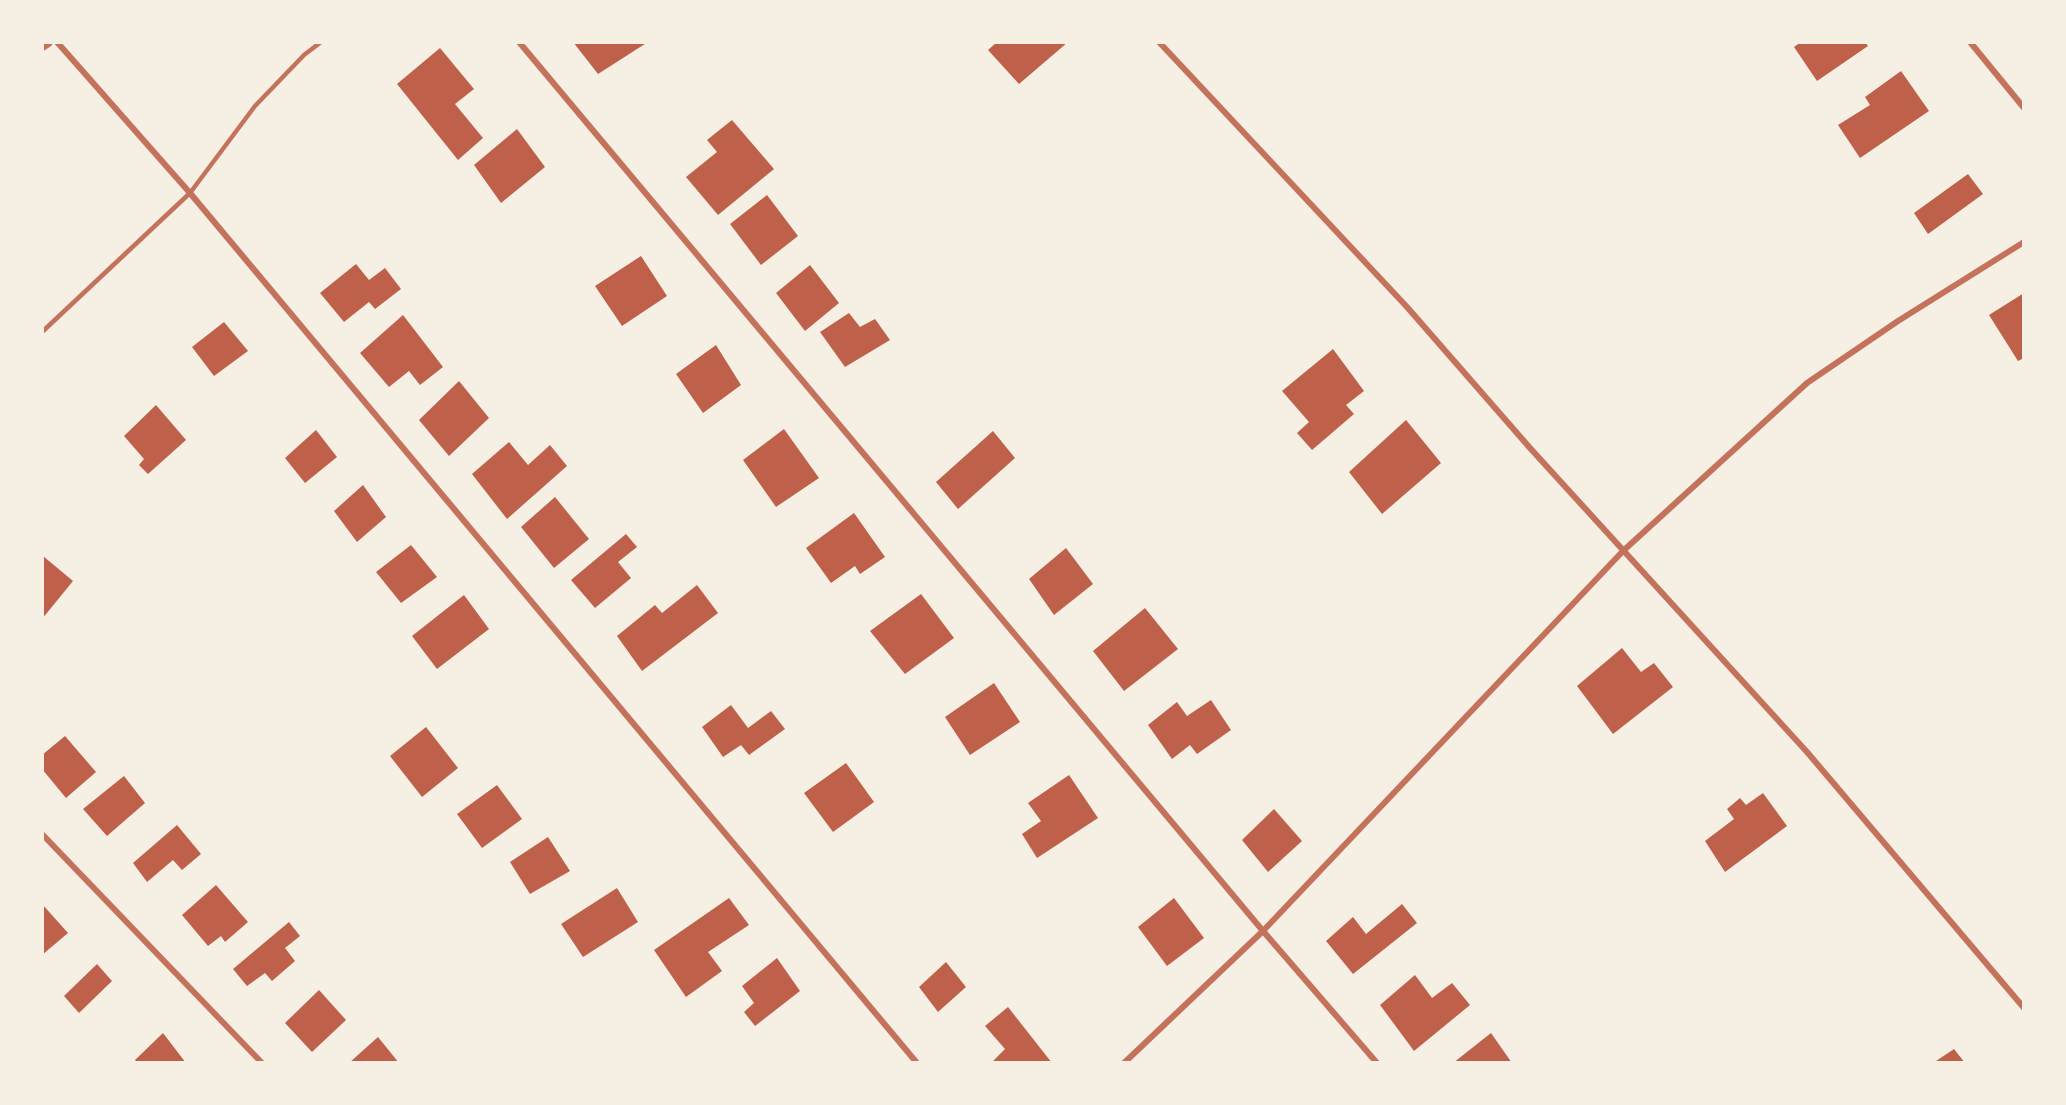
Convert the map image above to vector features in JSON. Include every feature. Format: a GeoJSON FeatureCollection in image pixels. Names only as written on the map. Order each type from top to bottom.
{"type":"FeatureCollection","features":[{"type":"Feature","properties":{"kind":"street"},"geometry":{"type":"LineString","coordinates":[[42,46],[48,42]]}},
{"type":"Feature","properties":{"kind":"street"},"geometry":{"type":"LineString","coordinates":[[57,42],[190,193],[917,1063]]}},
{"type":"Feature","properties":{"kind":"street"},"geometry":{"type":"LineString","coordinates":[[519,42],[1263,931],[1377,1063]]}},
{"type":"Feature","properties":{"kind":"street"},"geometry":{"type":"LineString","coordinates":[[1159,42],[1407,307],[1530,448],[1807,752],[2024,1008]]}},
{"type":"Feature","properties":{"kind":"street"},"geometry":{"type":"LineString","coordinates":[[1970,42],[2024,108]]}},
{"type":"Feature","properties":{"kind":"street"},"geometry":{"type":"LineString","coordinates":[[1124,1063],[1263,931],[1623,551],[1807,383],[1898,321],[2024,242]]}},
{"type":"Feature","properties":{"kind":"street"},"geometry":{"type":"LineString","coordinates":[[42,834],[262,1063]]}},
{"type":"Feature","properties":{"kind":"lane"},"geometry":{"type":"LineString","coordinates":[[42,332],[190,193],[255,106],[304,55],[321,42]]}},
{"type":"Feature","properties":{"kind":"building"},"geometry":{"type":"Polygon","coordinates":[[[573,42],[648,42],[598,74],[573,42]]]}},
{"type":"Feature","properties":{"kind":"building"},"geometry":{"type":"Polygon","coordinates":[[[997,42],[1068,42],[1019,84],[988,50],[997,42]]]}},
{"type":"Feature","properties":{"kind":"building"},"geometry":{"type":"Polygon","coordinates":[[[1801,42],[1865,42],[1868,46],[1817,81],[1794,47],[1801,42]]]}},
{"type":"Feature","properties":{"kind":"building"},"geometry":{"type":"Polygon","coordinates":[[[440,48],[474,89],[455,104],[483,138],[458,160],[397,84],[440,48]]]}},
{"type":"Feature","properties":{"kind":"building"},"geometry":{"type":"Polygon","coordinates":[[[1901,71],[1929,111],[1860,158],[1838,125],[1870,105],[1865,97],[1901,71]]]}},
{"type":"Feature","properties":{"kind":"building"},"geometry":{"type":"Polygon","coordinates":[[[732,120],[774,169],[718,215],[686,177],[717,152],[707,140],[732,120]]]}},
{"type":"Feature","properties":{"kind":"building"},"geometry":{"type":"Polygon","coordinates":[[[517,129],[545,167],[501,203],[474,165],[517,129]]]}},
{"type":"Feature","properties":{"kind":"building"},"geometry":{"type":"Polygon","coordinates":[[[1968,174],[1983,194],[1928,234],[1914,213],[1968,174]]]}},
{"type":"Feature","properties":{"kind":"building"},"geometry":{"type":"Polygon","coordinates":[[[767,195],[798,236],[761,265],[730,224],[767,195]]]}},
{"type":"Feature","properties":{"kind":"building"},"geometry":{"type":"Polygon","coordinates":[[[641,256],[667,296],[622,326],[595,286],[641,256]]]}},
{"type":"Feature","properties":{"kind":"building"},"geometry":{"type":"Polygon","coordinates":[[[356,264],[369,280],[385,268],[401,289],[375,309],[369,302],[344,322],[320,293],[356,264]]]}},
{"type":"Feature","properties":{"kind":"building"},"geometry":{"type":"Polygon","coordinates":[[[810,265],[839,303],[805,331],[776,293],[810,265]]]}},
{"type":"Feature","properties":{"kind":"building"},"geometry":{"type":"Polygon","coordinates":[[[2024,293],[2024,358],[2018,361],[1989,315],[2024,293]]]}},
{"type":"Feature","properties":{"kind":"building"},"geometry":{"type":"Polygon","coordinates":[[[849,313],[860,327],[875,319],[890,340],[845,367],[820,332],[849,313]]]}},
{"type":"Feature","properties":{"kind":"building"},"geometry":{"type":"Polygon","coordinates":[[[403,315],[443,367],[420,385],[409,371],[389,387],[360,353],[403,315]]]}},
{"type":"Feature","properties":{"kind":"building"},"geometry":{"type":"Polygon","coordinates":[[[224,322],[248,351],[214,376],[192,347],[224,322]]]}},
{"type":"Feature","properties":{"kind":"building"},"geometry":{"type":"Polygon","coordinates":[[[716,345],[741,385],[703,413],[676,374],[716,345]]]}},
{"type":"Feature","properties":{"kind":"building"},"geometry":{"type":"Polygon","coordinates":[[[1333,349],[1364,391],[1346,405],[1354,414],[1312,450],[1297,433],[1309,422],[1282,391],[1333,349]]]}},
{"type":"Feature","properties":{"kind":"building"},"geometry":{"type":"Polygon","coordinates":[[[459,381],[489,418],[449,456],[419,420],[459,381]]]}},
{"type":"Feature","properties":{"kind":"building"},"geometry":{"type":"Polygon","coordinates":[[[156,405],[186,440],[148,474],[139,465],[144,459],[124,436],[156,405]]]}},
{"type":"Feature","properties":{"kind":"building"},"geometry":{"type":"Polygon","coordinates":[[[1406,420],[1441,463],[1382,514],[1349,472],[1406,420]]]}},
{"type":"Feature","properties":{"kind":"building"},"geometry":{"type":"Polygon","coordinates":[[[784,429],[819,478],[776,507],[743,460],[784,429]]]}},
{"type":"Feature","properties":{"kind":"building"},"geometry":{"type":"Polygon","coordinates":[[[316,430],[337,457],[305,483],[285,458],[316,430]]]}},
{"type":"Feature","properties":{"kind":"building"},"geometry":{"type":"Polygon","coordinates":[[[993,431],[1015,458],[958,509],[936,482],[993,431]]]}},
{"type":"Feature","properties":{"kind":"building"},"geometry":{"type":"Polygon","coordinates":[[[509,442],[528,465],[550,445],[567,466],[507,519],[472,474],[509,442]]]}},
{"type":"Feature","properties":{"kind":"building"},"geometry":{"type":"Polygon","coordinates":[[[363,485],[386,517],[357,542],[334,511],[363,485]]]}},
{"type":"Feature","properties":{"kind":"building"},"geometry":{"type":"Polygon","coordinates":[[[555,497],[589,539],[554,568],[521,527],[555,497]]]}},
{"type":"Feature","properties":{"kind":"building"},"geometry":{"type":"Polygon","coordinates":[[[854,513],[885,557],[860,574],[855,566],[831,583],[806,548],[854,513]]]}},
{"type":"Feature","properties":{"kind":"building"},"geometry":{"type":"Polygon","coordinates":[[[626,534],[637,547],[618,562],[631,578],[595,608],[571,580],[626,534]]]}},
{"type":"Feature","properties":{"kind":"building"},"geometry":{"type":"Polygon","coordinates":[[[411,545],[437,577],[401,603],[376,572],[411,545]]]}},
{"type":"Feature","properties":{"kind":"building"},"geometry":{"type":"Polygon","coordinates":[[[1066,548],[1093,584],[1054,615],[1029,579],[1066,548]]]}},
{"type":"Feature","properties":{"kind":"building"},"geometry":{"type":"Polygon","coordinates":[[[42,557],[73,581],[42,619],[42,557]]]}},
{"type":"Feature","properties":{"kind":"building"},"geometry":{"type":"Polygon","coordinates":[[[697,585],[718,613],[642,671],[617,636],[655,605],[662,613],[697,585]]]}},
{"type":"Feature","properties":{"kind":"building"},"geometry":{"type":"Polygon","coordinates":[[[921,594],[954,638],[905,674],[870,631],[921,594]]]}},
{"type":"Feature","properties":{"kind":"building"},"geometry":{"type":"Polygon","coordinates":[[[464,595],[489,629],[437,669],[412,636],[464,595]]]}},
{"type":"Feature","properties":{"kind":"building"},"geometry":{"type":"Polygon","coordinates":[[[1145,608],[1178,649],[1124,691],[1093,651],[1145,608]]]}},
{"type":"Feature","properties":{"kind":"building"},"geometry":{"type":"Polygon","coordinates":[[[1622,648],[1641,672],[1654,663],[1673,687],[1613,734],[1577,686],[1622,648]]]}},
{"type":"Feature","properties":{"kind":"building"},"geometry":{"type":"Polygon","coordinates":[[[994,683],[1020,722],[970,755],[945,717],[994,683]]]}},
{"type":"Feature","properties":{"kind":"building"},"geometry":{"type":"Polygon","coordinates":[[[1211,700],[1231,730],[1197,754],[1190,745],[1172,759],[1148,725],[1177,702],[1187,716],[1211,700]]]}},
{"type":"Feature","properties":{"kind":"building"},"geometry":{"type":"Polygon","coordinates":[[[731,705],[748,728],[771,711],[785,729],[749,755],[741,745],[723,757],[702,727],[731,705]]]}},
{"type":"Feature","properties":{"kind":"building"},"geometry":{"type":"Polygon","coordinates":[[[426,727],[458,768],[422,797],[390,756],[426,727]]]}},
{"type":"Feature","properties":{"kind":"building"},"geometry":{"type":"Polygon","coordinates":[[[65,736],[96,772],[66,798],[42,769],[42,755],[65,736]]]}},
{"type":"Feature","properties":{"kind":"building"},"geometry":{"type":"Polygon","coordinates":[[[846,763],[874,802],[833,832],[804,793],[846,763]]]}},
{"type":"Feature","properties":{"kind":"building"},"geometry":{"type":"Polygon","coordinates":[[[1069,775],[1098,818],[1037,858],[1022,834],[1041,821],[1028,803],[1069,775]]]}},
{"type":"Feature","properties":{"kind":"building"},"geometry":{"type":"Polygon","coordinates":[[[124,776],[145,803],[107,836],[83,809],[124,776]]]}},
{"type":"Feature","properties":{"kind":"building"},"geometry":{"type":"Polygon","coordinates":[[[497,785],[522,819],[482,848],[457,814],[497,785]]]}},
{"type":"Feature","properties":{"kind":"building"},"geometry":{"type":"Polygon","coordinates":[[[1763,793],[1787,826],[1725,872],[1705,841],[1734,819],[1727,809],[1740,798],[1746,805],[1763,793]]]}},
{"type":"Feature","properties":{"kind":"building"},"geometry":{"type":"Polygon","coordinates":[[[1274,809],[1302,841],[1268,872],[1242,840],[1274,809]]]}},
{"type":"Feature","properties":{"kind":"building"},"geometry":{"type":"Polygon","coordinates":[[[177,825],[201,854],[182,870],[173,860],[147,882],[133,863],[177,825]]]}},
{"type":"Feature","properties":{"kind":"building"},"geometry":{"type":"Polygon","coordinates":[[[548,837],[570,871],[530,894],[510,862],[548,837]]]}},
{"type":"Feature","properties":{"kind":"building"},"geometry":{"type":"Polygon","coordinates":[[[216,885],[248,922],[225,942],[221,936],[208,946],[182,915],[216,885]]]}},
{"type":"Feature","properties":{"kind":"building"},"geometry":{"type":"Polygon","coordinates":[[[617,888],[638,922],[583,957],[561,924],[617,888]]]}},
{"type":"Feature","properties":{"kind":"building"},"geometry":{"type":"Polygon","coordinates":[[[729,898],[749,925],[708,952],[722,971],[686,997],[654,950],[729,898]]]}},
{"type":"Feature","properties":{"kind":"building"},"geometry":{"type":"Polygon","coordinates":[[[1174,898],[1204,938],[1167,966],[1138,927],[1174,898]]]}},
{"type":"Feature","properties":{"kind":"building"},"geometry":{"type":"Polygon","coordinates":[[[42,904],[68,933],[42,955],[42,904]]]}},
{"type":"Feature","properties":{"kind":"building"},"geometry":{"type":"Polygon","coordinates":[[[1402,904],[1417,923],[1353,974],[1326,941],[1353,917],[1366,934],[1402,904]]]}},
{"type":"Feature","properties":{"kind":"building"},"geometry":{"type":"Polygon","coordinates":[[[289,922],[300,936],[285,948],[295,961],[272,981],[265,973],[247,986],[233,969],[289,922]]]}},
{"type":"Feature","properties":{"kind":"building"},"geometry":{"type":"Polygon","coordinates":[[[777,958],[800,991],[755,1026],[744,1012],[754,1003],[742,986],[777,958]]]}},
{"type":"Feature","properties":{"kind":"building"},"geometry":{"type":"Polygon","coordinates":[[[946,962],[966,987],[938,1012],[919,987],[946,962]]]}},
{"type":"Feature","properties":{"kind":"building"},"geometry":{"type":"Polygon","coordinates":[[[97,964],[112,981],[79,1013],[64,996],[97,964]]]}},
{"type":"Feature","properties":{"kind":"building"},"geometry":{"type":"Polygon","coordinates":[[[1415,975],[1432,998],[1452,983],[1470,1005],[1414,1051],[1380,1005],[1415,975]]]}},
{"type":"Feature","properties":{"kind":"building"},"geometry":{"type":"Polygon","coordinates":[[[319,990],[346,1020],[312,1052],[285,1023],[319,990]]]}},
{"type":"Feature","properties":{"kind":"building"},"geometry":{"type":"Polygon","coordinates":[[[1008,1007],[1052,1063],[991,1063],[1005,1049],[985,1026],[1008,1007]]]}},
{"type":"Feature","properties":{"kind":"building"},"geometry":{"type":"Polygon","coordinates":[[[163,1033],[186,1063],[137,1063],[135,1060],[163,1033]]]}},
{"type":"Feature","properties":{"kind":"building"},"geometry":{"type":"Polygon","coordinates":[[[1491,1033],[1512,1063],[1453,1063],[1491,1033]]]}},
{"type":"Feature","properties":{"kind":"building"},"geometry":{"type":"Polygon","coordinates":[[[378,1037],[399,1063],[349,1063],[378,1037]]]}},
{"type":"Feature","properties":{"kind":"building"},"geometry":{"type":"Polygon","coordinates":[[[1954,1049],[1965,1063],[1933,1063],[1954,1049]]]}}]}
